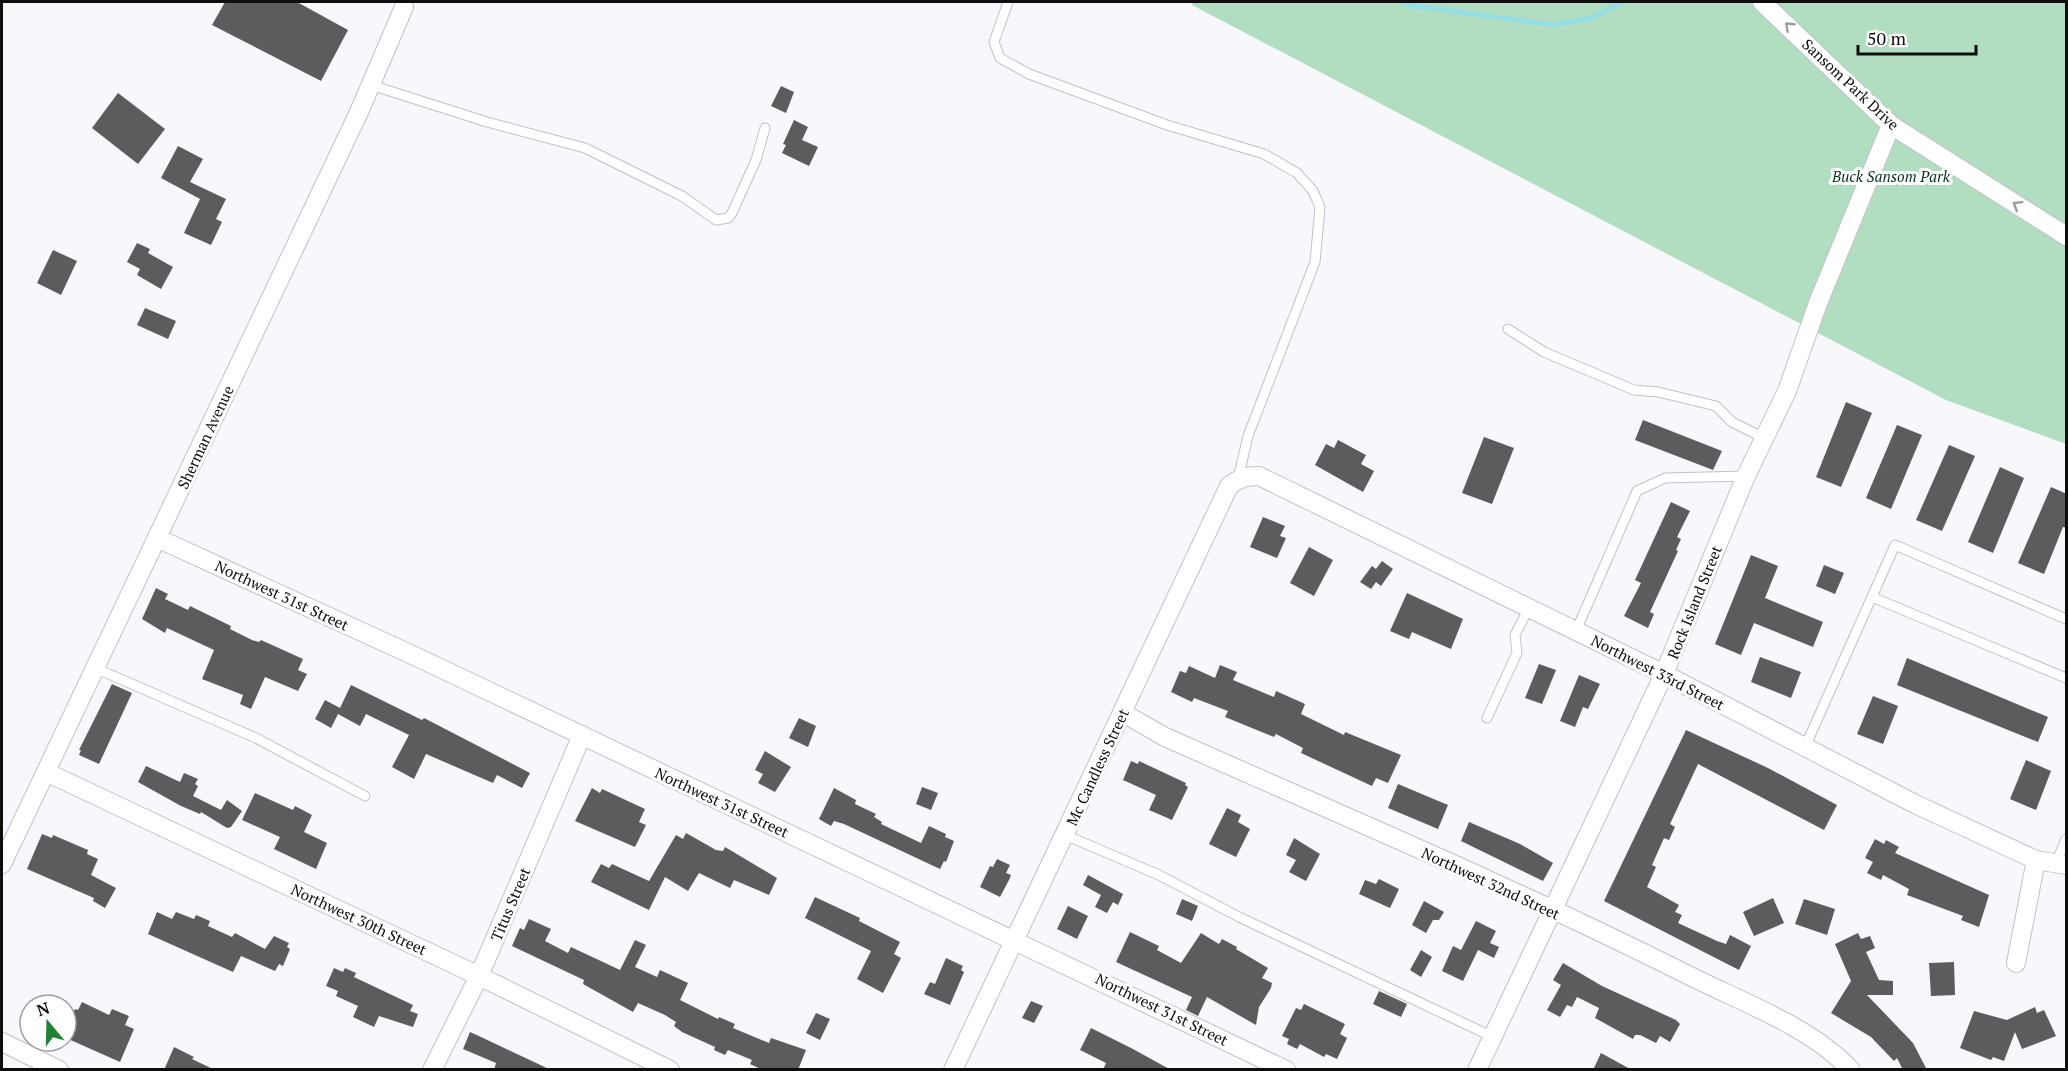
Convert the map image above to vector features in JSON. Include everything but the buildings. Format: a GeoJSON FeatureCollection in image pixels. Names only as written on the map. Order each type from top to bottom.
{"type":"FeatureCollection","features":[{"type":"Feature","properties":{"kind":"street","name":"Sansom Park Drive"},"geometry":{"type":"LineString","coordinates":[[1762,2],[1891,125],[2067,236]]}},
{"type":"Feature","properties":{"kind":"street","name":"Sherman Avenue"},"geometry":{"type":"LineString","coordinates":[[2,864],[371,85],[404,7]]}},
{"type":"Feature","properties":{"kind":"street","name":"Rock Island Street"},"geometry":{"type":"LineString","coordinates":[[1477,1070],[1664,674],[1746,476],[1787,391],[1816,309],[1891,125]]}},
{"type":"Feature","properties":{"kind":"street","name":"Northwest 33rd Street"},"geometry":{"type":"LineString","coordinates":[[1244,478],[1259,476],[1664,674],[1915,804],[2036,860],[2061,864]]}},
{"type":"Feature","properties":{"kind":"street","name":"Mc Candless Street"},"geometry":{"type":"LineString","coordinates":[[953,1070],[1229,486],[1244,478]]}},
{"type":"Feature","properties":{"kind":"street","name":"Northwest 31st Street"},"geometry":{"type":"LineString","coordinates":[[157,538],[582,735],[1286,1070]]}},
{"type":"Feature","properties":{"kind":"street","name":"Northwest 32nd Street"},"geometry":{"type":"LineString","coordinates":[[1123,713],[1165,737],[1632,947],[1790,1026],[1821,1044],[1851,1070]]}},
{"type":"Feature","properties":{"kind":"street","name":"Titus Street"},"geometry":{"type":"LineString","coordinates":[[432,1070],[479,976],[582,735]]}},
{"type":"Feature","properties":{"kind":"street","name":"Northwest 30th Street"},"geometry":{"type":"LineString","coordinates":[[46,772],[479,976],[670,1070]]}},
{"type":"Feature","properties":{"kind":"street"},"geometry":{"type":"LineString","coordinates":[[2016,963],[2036,860]]}},
{"type":"Feature","properties":{"kind":"street"},"geometry":{"type":"LineString","coordinates":[[2,1042],[59,1070]]}},
{"type":"Feature","properties":{"kind":"lane"},"geometry":{"type":"LineString","coordinates":[[1008,2],[994,42],[1000,58],[1029,74],[1167,125],[1264,154],[1297,173],[1313,190],[1320,207],[1315,261],[1255,416],[1244,478]]}},
{"type":"Feature","properties":{"kind":"lane"},"geometry":{"type":"LineString","coordinates":[[371,85],[475,119],[585,148],[682,196],[716,220],[728,218],[732,213],[756,160],[765,128]]}},
{"type":"Feature","properties":{"kind":"lane"},"geometry":{"type":"LineString","coordinates":[[1508,328],[1545,352],[1634,390],[1658,392],[1716,406],[1732,422],[1764,438]]}},
{"type":"Feature","properties":{"kind":"lane"},"geometry":{"type":"LineString","coordinates":[[1576,631],[1637,491],[1665,478],[1746,476]]}},
{"type":"Feature","properties":{"kind":"lane"},"geometry":{"type":"LineString","coordinates":[[1805,747],[1895,545],[2067,619]]}},
{"type":"Feature","properties":{"kind":"lane"},"geometry":{"type":"LineString","coordinates":[[1872,597],[2067,678]]}},
{"type":"Feature","properties":{"kind":"lane"},"geometry":{"type":"LineString","coordinates":[[1487,718],[1517,653],[1515,635],[1529,608]]}},
{"type":"Feature","properties":{"kind":"lane"},"geometry":{"type":"LineString","coordinates":[[95,668],[256,738],[365,796]]}},
{"type":"Feature","properties":{"kind":"lane"},"geometry":{"type":"LineString","coordinates":[[1065,835],[1160,875],[1239,917],[1492,1037]]}},
{"type":"Feature","properties":{"kind":"lane"},"geometry":{"type":"LineString","coordinates":[[2061,864],[2067,838]]}},
{"type":"Feature","properties":{"kind":"green space","name":"Buck Sansom Park"},"geometry":{"type":"Polygon","coordinates":[[[1193,2],[2066,2],[2066,444],[1946,400],[1192,5],[1193,2]]]}},
{"type":"Feature","properties":{"kind":"waterway"},"geometry":{"type":"LineString","coordinates":[[1401,2],[1408,5],[1553,25],[1591,18],[1623,2]]}}]}
